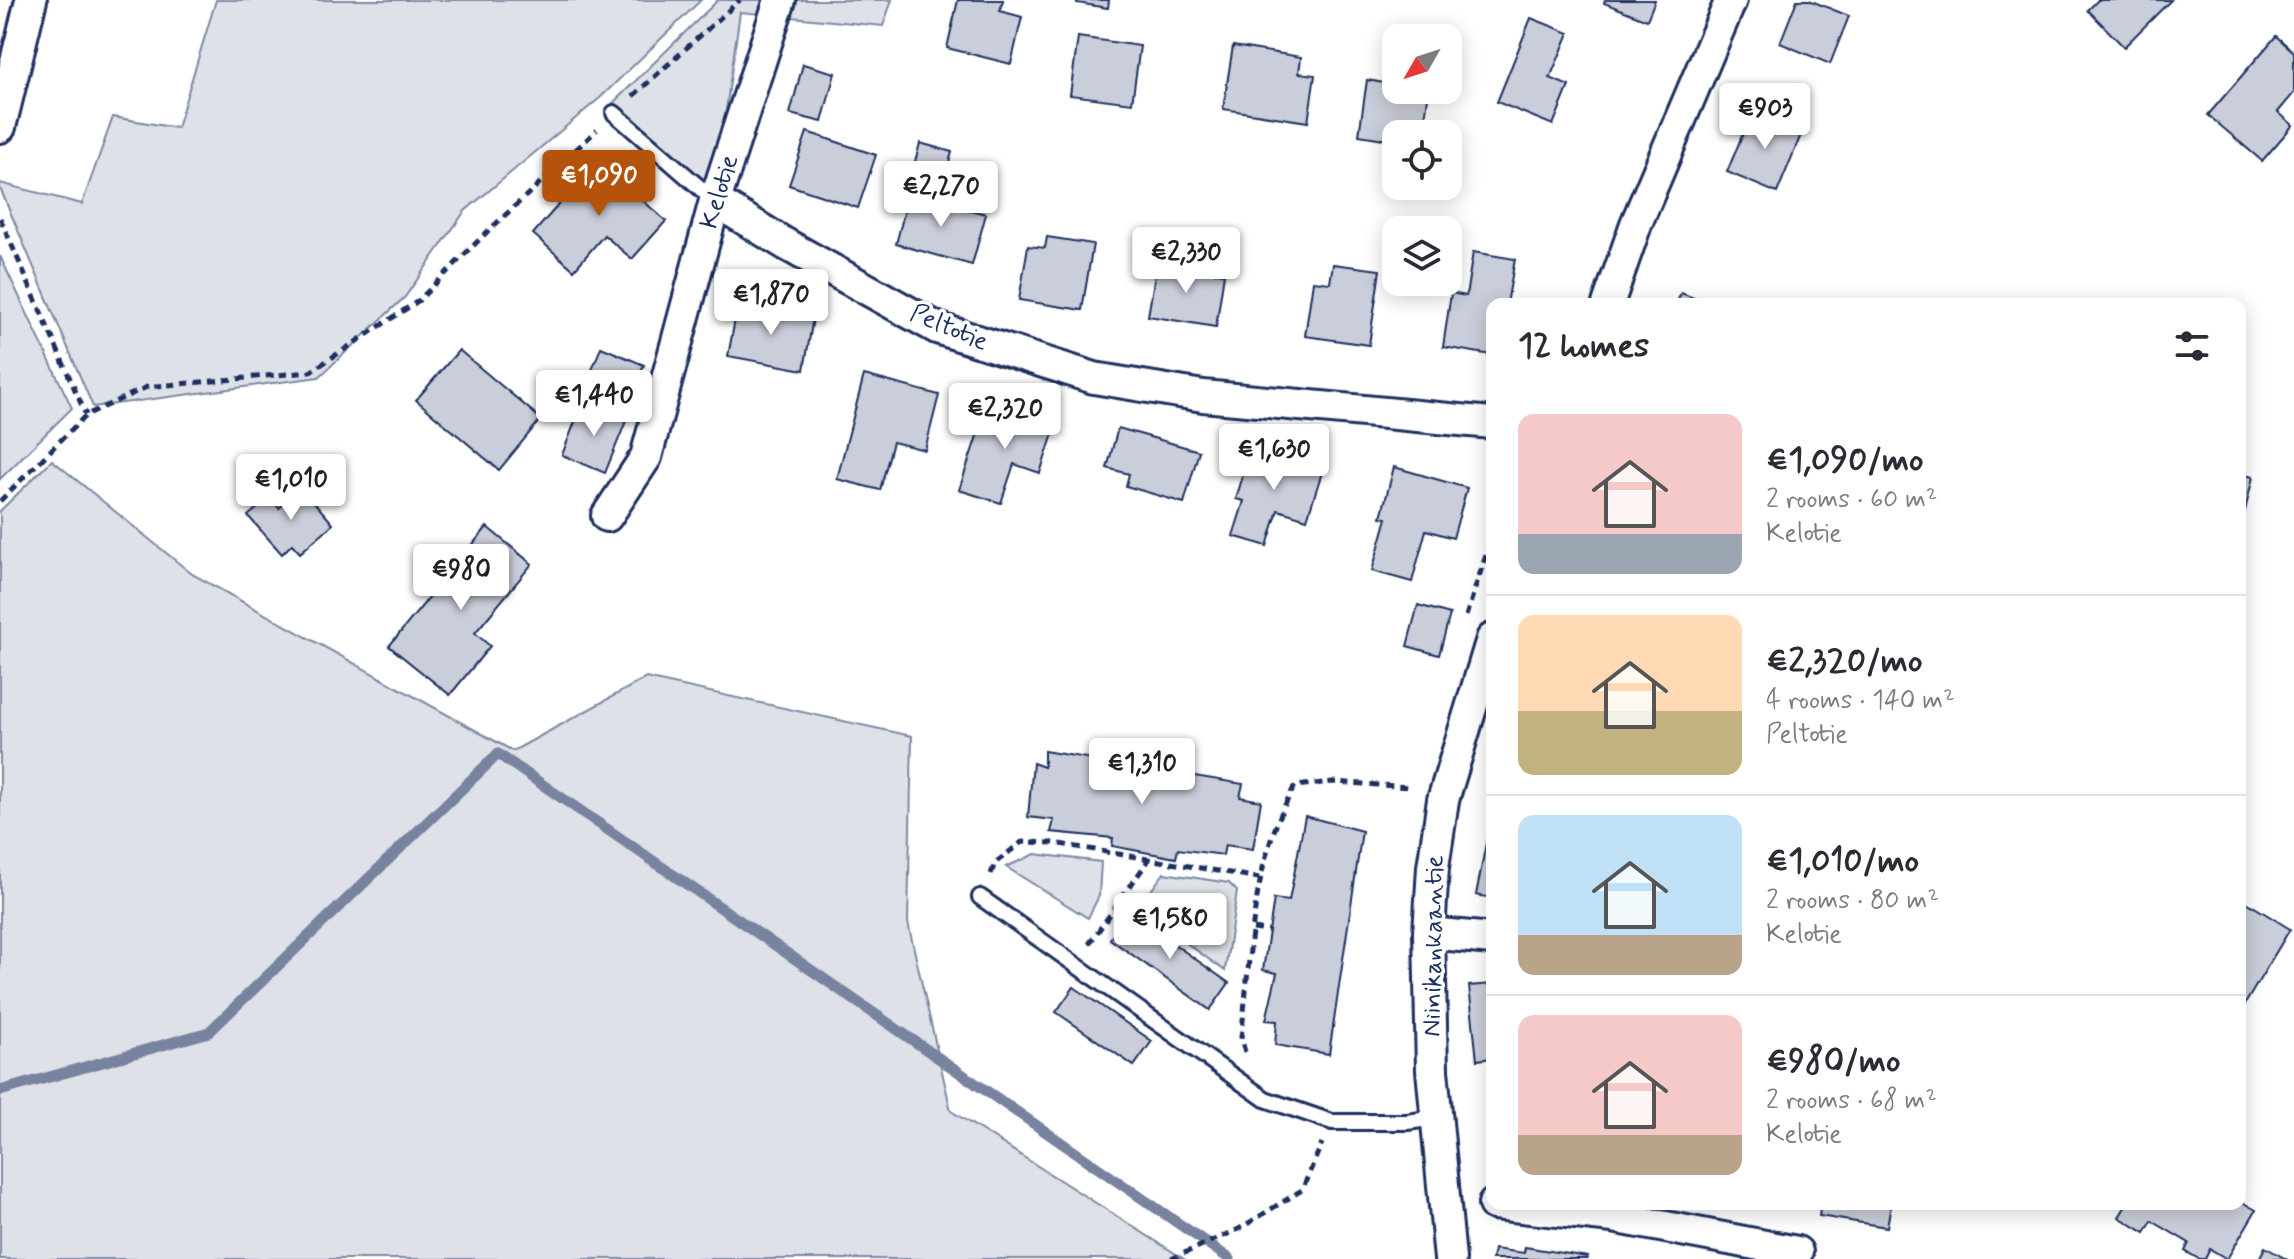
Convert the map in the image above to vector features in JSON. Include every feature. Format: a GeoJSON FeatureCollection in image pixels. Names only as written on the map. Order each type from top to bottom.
{"type":"FeatureCollection","features":[{"type":"Feature","properties":{"kind":"street"},"geometry":{"type":"LineString","coordinates":[[0,127],[31,0]]}},
{"type":"Feature","properties":{"kind":"street","name":"Kelotie"},"geometry":{"type":"LineString","coordinates":[[607,516],[646,457],[715,201],[780,0]]}},
{"type":"Feature","properties":{"kind":"street"},"geometry":{"type":"LineString","coordinates":[[1610,298],[1636,224],[1731,0]]}},
{"type":"Feature","properties":{"kind":"street","name":"Peltotie"},"geometry":{"type":"LineString","coordinates":[[715,201],[787,245],[937,328],[1094,378],[1203,396],[1486,422]]}},
{"type":"Feature","properties":{"kind":"street","name":"Niinikankaantie"},"geometry":{"type":"LineString","coordinates":[[1450,1259],[1432,1070],[1429,933],[1433,867],[1443,800],[1486,659]]}},
{"type":"Feature","properties":{"kind":"street"},"geometry":{"type":"LineString","coordinates":[[1429,933],[1486,938]]}},
{"type":"Feature","properties":{"kind":"street"},"geometry":{"type":"LineString","coordinates":[[1444,1199],[1486,1203]]}},
{"type":"Feature","properties":{"kind":"street"},"geometry":{"type":"LineString","coordinates":[[1548,1210],[1613,1217],[1797,1252]]}},
{"type":"Feature","properties":{"kind":"lane"},"geometry":{"type":"LineString","coordinates":[[614,113],[715,201]]}},
{"type":"Feature","properties":{"kind":"lane"},"geometry":{"type":"LineString","coordinates":[[980,897],[1265,1099],[1332,1122],[1407,1122],[1436,1118]]}},
{"type":"Feature","properties":{"kind":"path"},"geometry":{"type":"LineString","coordinates":[[0,501],[86,415],[147,387],[310,372],[418,301],[614,113],[740,0]]}},
{"type":"Feature","properties":{"kind":"path"},"geometry":{"type":"LineString","coordinates":[[0,218],[86,415]]}},
{"type":"Feature","properties":{"kind":"path"},"geometry":{"type":"LineString","coordinates":[[1248,1066],[1241,1037],[1259,878],[1268,840],[1295,786],[1333,782],[1410,787]]}},
{"type":"Feature","properties":{"kind":"path"},"geometry":{"type":"LineString","coordinates":[[980,897],[995,863],[1022,842],[1054,843],[1148,860],[1172,860],[1259,878]]}},
{"type":"Feature","properties":{"kind":"path"},"geometry":{"type":"LineString","coordinates":[[1075,964],[1148,860]]}},
{"type":"Feature","properties":{"kind":"path"},"geometry":{"type":"LineString","coordinates":[[1253,929],[1269,931]]}},
{"type":"Feature","properties":{"kind":"path"},"geometry":{"type":"LineString","coordinates":[[1171,1259],[1239,1229],[1302,1190],[1332,1122]]}},
{"type":"Feature","properties":{"kind":"shaded area"},"geometry":{"type":"Polygon","coordinates":[[[216,0],[701,0],[601,97],[465,211],[405,297],[319,377],[93,407],[0,183],[82,204],[113,117],[177,128],[216,0]]]}},
{"type":"Feature","properties":{"kind":"shaded area"},"geometry":{"type":"Polygon","coordinates":[[[718,0],[892,0],[883,26],[740,12],[714,193],[612,104],[718,0]]]}},
{"type":"Feature","properties":{"kind":"shaded area"},"geometry":{"type":"Polygon","coordinates":[[[0,256],[72,408],[0,479],[0,256]]]}},
{"type":"Feature","properties":{"kind":"shaded area"},"geometry":{"type":"Polygon","coordinates":[[[52,460],[192,574],[513,751],[646,678],[912,736],[908,923],[951,1111],[1184,1259],[0,1259],[0,511],[52,460]]]}},
{"type":"Feature","properties":{"kind":"shaded area"},"geometry":{"type":"Polygon","coordinates":[[[1035,854],[1101,862],[1099,896],[1088,918],[1006,867],[1035,854]]]}},
{"type":"Feature","properties":{"kind":"shaded area"},"geometry":{"type":"Polygon","coordinates":[[[1164,873],[1229,883],[1237,891],[1225,971],[1138,908],[1164,873]]]}},
{"type":"Feature","properties":{"kind":"building"},"geometry":{"type":"Polygon","coordinates":[[[958,0],[1003,0],[1000,11],[1022,17],[1011,64],[947,48],[958,0]]]}},
{"type":"Feature","properties":{"kind":"building"},"geometry":{"type":"Polygon","coordinates":[[[1077,0],[1109,0],[1108,8],[1077,3],[1077,0]]]}},
{"type":"Feature","properties":{"kind":"building"},"geometry":{"type":"Polygon","coordinates":[[[1605,0],[1655,0],[1647,20],[1604,3],[1605,0]]]}},
{"type":"Feature","properties":{"kind":"building"},"geometry":{"type":"Polygon","coordinates":[[[1797,0],[1809,0],[1849,16],[1830,64],[1780,43],[1797,0]]]}},
{"type":"Feature","properties":{"kind":"building"},"geometry":{"type":"Polygon","coordinates":[[[2098,0],[2171,0],[2124,47],[2088,10],[2098,0]]]}},
{"type":"Feature","properties":{"kind":"building"},"geometry":{"type":"Polygon","coordinates":[[[1531,18],[1569,33],[1550,78],[1569,86],[1553,125],[1497,102],[1531,18]]]}},
{"type":"Feature","properties":{"kind":"building"},"geometry":{"type":"Polygon","coordinates":[[[2276,36],[2294,52],[2294,93],[2278,112],[2293,125],[2262,161],[2208,115],[2276,36]]]}},
{"type":"Feature","properties":{"kind":"building"},"geometry":{"type":"Polygon","coordinates":[[[1078,37],[1140,46],[1132,103],[1070,95],[1078,37]]]}},
{"type":"Feature","properties":{"kind":"building"},"geometry":{"type":"Polygon","coordinates":[[[1233,46],[1301,57],[1299,73],[1315,75],[1308,122],[1223,109],[1233,46]]]}},
{"type":"Feature","properties":{"kind":"building"},"geometry":{"type":"Polygon","coordinates":[[[803,64],[835,73],[822,122],[790,114],[803,64]]]}},
{"type":"Feature","properties":{"kind":"building"},"geometry":{"type":"Polygon","coordinates":[[[1367,80],[1382,83],[1382,104],[1427,104],[1425,120],[1382,120],[1382,139],[1359,135],[1367,80]]]}},
{"type":"Feature","properties":{"kind":"building"},"geometry":{"type":"Polygon","coordinates":[[[1753,109],[1803,130],[1777,193],[1727,172],[1753,109]]]}},
{"type":"Feature","properties":{"kind":"building"},"geometry":{"type":"Polygon","coordinates":[[[807,132],[876,155],[858,208],[789,185],[807,132]]]}},
{"type":"Feature","properties":{"kind":"building"},"geometry":{"type":"Polygon","coordinates":[[[920,143],[952,152],[941,193],[909,184],[920,143]]]}},
{"type":"Feature","properties":{"kind":"building"},"geometry":{"type":"Polygon","coordinates":[[[597,160],[666,221],[632,259],[604,235],[574,270],[533,234],[597,160]]]}},
{"type":"Feature","properties":{"kind":"building"},"geometry":{"type":"Polygon","coordinates":[[[909,194],[986,214],[972,265],[896,244],[909,194]]]}},
{"type":"Feature","properties":{"kind":"building"},"geometry":{"type":"Polygon","coordinates":[[[1047,237],[1093,244],[1082,310],[1019,300],[1028,246],[1045,248],[1047,237]]]}},
{"type":"Feature","properties":{"kind":"building"},"geometry":{"type":"Polygon","coordinates":[[[1473,252],[1515,259],[1508,298],[1486,298],[1486,354],[1443,347],[1451,296],[1466,296],[1473,252]]]}},
{"type":"Feature","properties":{"kind":"building"},"geometry":{"type":"Polygon","coordinates":[[[1157,263],[1224,274],[1216,327],[1148,316],[1157,263]]]}},
{"type":"Feature","properties":{"kind":"building"},"geometry":{"type":"Polygon","coordinates":[[[1333,264],[1380,270],[1369,345],[1305,336],[1313,281],[1330,283],[1333,264]]]}},
{"type":"Feature","properties":{"kind":"building"},"geometry":{"type":"Polygon","coordinates":[[[738,304],[813,318],[804,370],[728,356],[738,304]]]}},
{"type":"Feature","properties":{"kind":"building"},"geometry":{"type":"Polygon","coordinates":[[[601,347],[644,365],[627,406],[585,388],[601,347]]]}},
{"type":"Feature","properties":{"kind":"building"},"geometry":{"type":"Polygon","coordinates":[[[459,350],[541,419],[499,470],[416,400],[459,350]]]}},
{"type":"Feature","properties":{"kind":"building"},"geometry":{"type":"Polygon","coordinates":[[[864,375],[939,395],[925,450],[893,442],[880,490],[837,479],[864,375]]]}},
{"type":"Feature","properties":{"kind":"building"},"geometry":{"type":"Polygon","coordinates":[[[988,403],[1056,425],[1040,473],[1014,464],[1001,503],[959,490],[988,403]]]}},
{"type":"Feature","properties":{"kind":"building"},"geometry":{"type":"Polygon","coordinates":[[[582,404],[626,421],[605,473],[562,455],[582,404]]]}},
{"type":"Feature","properties":{"kind":"building"},"geometry":{"type":"Polygon","coordinates":[[[1118,428],[1199,451],[1184,503],[1126,486],[1129,474],[1107,468],[1118,428]]]}},
{"type":"Feature","properties":{"kind":"building"},"geometry":{"type":"Polygon","coordinates":[[[1252,445],[1324,466],[1307,519],[1278,510],[1267,546],[1233,536],[1244,501],[1236,499],[1252,445]]]}},
{"type":"Feature","properties":{"kind":"building"},"geometry":{"type":"Polygon","coordinates":[[[1394,467],[1467,488],[1453,538],[1426,530],[1412,582],[1372,571],[1387,518],[1381,517],[1394,467]]]}},
{"type":"Feature","properties":{"kind":"building"},"geometry":{"type":"Polygon","coordinates":[[[2246,475],[2253,477],[2246,507],[2246,475]]]}},
{"type":"Feature","properties":{"kind":"building"},"geometry":{"type":"Polygon","coordinates":[[[302,488],[333,524],[300,553],[292,544],[282,554],[248,516],[270,497],[279,508],[302,488]]]}},
{"type":"Feature","properties":{"kind":"building"},"geometry":{"type":"Polygon","coordinates":[[[487,527],[532,564],[475,633],[490,646],[450,695],[389,646],[487,527]]]}},
{"type":"Feature","properties":{"kind":"building"},"geometry":{"type":"Polygon","coordinates":[[[1418,605],[1450,614],[1439,655],[1407,646],[1418,605]]]}},
{"type":"Feature","properties":{"kind":"building"},"geometry":{"type":"Polygon","coordinates":[[[1044,751],[1243,784],[1240,797],[1261,801],[1253,849],[1225,845],[1223,855],[1178,849],[1176,858],[1112,846],[1113,838],[1051,832],[1054,820],[1028,817],[1033,763],[1044,767],[1044,751]]]}},
{"type":"Feature","properties":{"kind":"building"},"geometry":{"type":"Polygon","coordinates":[[[1305,816],[1362,831],[1329,1054],[1275,1045],[1277,1021],[1266,1020],[1277,973],[1263,970],[1274,899],[1289,901],[1305,816]]]}},
{"type":"Feature","properties":{"kind":"building"},"geometry":{"type":"Polygon","coordinates":[[[1486,843],[1486,897],[1476,895],[1486,843]]]}},
{"type":"Feature","properties":{"kind":"building"},"geometry":{"type":"Polygon","coordinates":[[[2246,902],[2290,929],[2246,1002],[2246,902]]]}},
{"type":"Feature","properties":{"kind":"building"},"geometry":{"type":"Polygon","coordinates":[[[1129,912],[1229,983],[1210,1010],[1110,939],[1129,912]]]}},
{"type":"Feature","properties":{"kind":"building"},"geometry":{"type":"Polygon","coordinates":[[[1486,985],[1486,1059],[1477,1060],[1469,986],[1486,985]]]}},
{"type":"Feature","properties":{"kind":"building"},"geometry":{"type":"Polygon","coordinates":[[[1074,987],[1152,1041],[1134,1066],[1056,1012],[1074,987]]]}},
{"type":"Feature","properties":{"kind":"building"},"geometry":{"type":"Polygon","coordinates":[[[2246,1204],[2256,1210],[2227,1259],[2210,1249],[2205,1259],[2199,1259],[2185,1251],[2189,1243],[2152,1221],[2145,1233],[2119,1217],[2123,1210],[2246,1210],[2246,1204]]]}},
{"type":"Feature","properties":{"kind":"building"},"geometry":{"type":"Polygon","coordinates":[[[1820,1210],[1890,1210],[1887,1227],[1819,1216],[1820,1210]]]}},
{"type":"Feature","properties":{"kind":"building"},"geometry":{"type":"Polygon","coordinates":[[[1525,1247],[1588,1257],[1492,1259],[1494,1249],[1524,1253],[1525,1247]]]}},
{"type":"Feature","properties":{"kind":"building"},"geometry":{"type":"Polygon","coordinates":[[[2265,1247],[2286,1259],[2259,1259],[2265,1247]]]}},
{"type":"Feature","properties":{"kind":"waterway"},"geometry":{"type":"LineString","coordinates":[[0,1091],[209,1032],[498,754],[1230,1259]]}}]}
